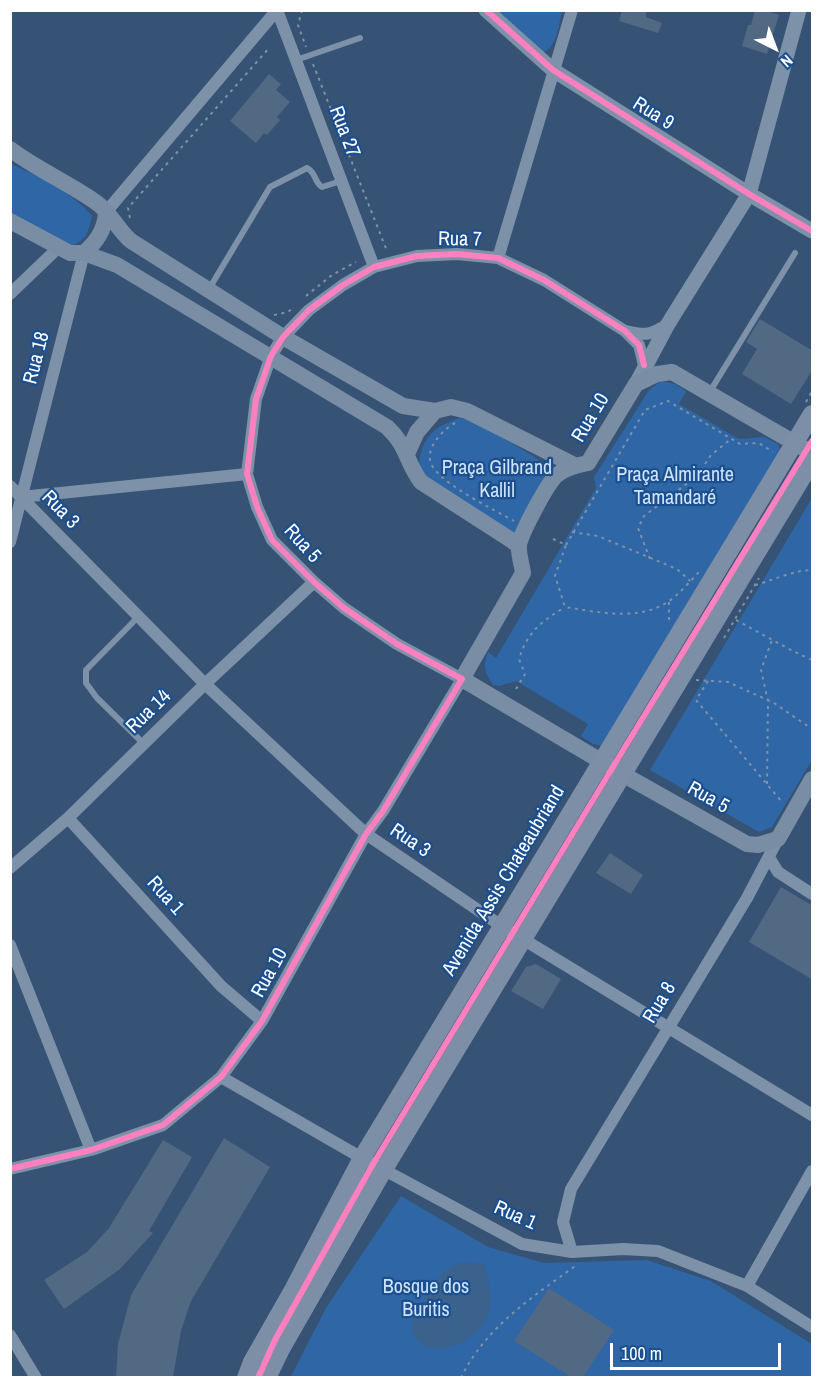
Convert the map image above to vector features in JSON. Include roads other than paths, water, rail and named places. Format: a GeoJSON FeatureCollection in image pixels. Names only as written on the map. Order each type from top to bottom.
{"type":"FeatureCollection","features":[{"type":"Feature","properties":{"kind":"main road"},"geometry":{"type":"LineString","coordinates":[[10,149],[27,162],[99,204],[131,241],[283,337],[403,406],[435,411],[451,407],[467,411],[576,466]]}},
{"type":"Feature","properties":{"kind":"main road"},"geometry":{"type":"LineString","coordinates":[[84,253],[100,235],[105,224],[106,212]]}},
{"type":"Feature","properties":{"kind":"main road"},"geometry":{"type":"LineString","coordinates":[[10,221],[70,253],[84,253],[117,265],[387,428],[398,437],[408,454],[412,470],[421,482],[519,546]]}},
{"type":"Feature","properties":{"kind":"main road"},"geometry":{"type":"LineString","coordinates":[[636,384],[657,374],[672,372],[813,453]]}},
{"type":"Feature","properties":{"kind":"main road","name":"Rua 10"},"geometry":{"type":"LineString","coordinates":[[462,679],[523,573],[519,546],[526,526],[558,474],[588,463],[636,384]]}},
{"type":"Feature","properties":{"kind":"main road"},"geometry":{"type":"LineString","coordinates":[[408,454],[417,432],[435,411]]}},
{"type":"Feature","properties":{"kind":"main road","name":"Avenida Assis Chateaubriand"},"geometry":{"type":"LineString","coordinates":[[246,1377],[362,1158],[813,414]]}},
{"type":"Feature","properties":{"kind":"main road"},"geometry":{"type":"LineString","coordinates":[[267,1377],[281,1348],[384,1169],[813,461]]}},
{"type":"Feature","properties":{"kind":"main road","name":"Rua 5"},"geometry":{"type":"LineString","coordinates":[[462,679],[747,844],[758,845],[778,839]]}},
{"type":"Feature","properties":{"kind":"main road","name":"Rua 8"},"geometry":{"type":"LineString","coordinates":[[778,839],[813,779]]}},
{"type":"Feature","properties":{"kind":"street","name":"Rua 27"},"geometry":{"type":"LineString","coordinates":[[277,10],[374,267]]}},
{"type":"Feature","properties":{"kind":"street"},"geometry":{"type":"LineString","coordinates":[[106,212],[277,10]]}},
{"type":"Feature","properties":{"kind":"street","name":"Rua 9"},"geometry":{"type":"LineString","coordinates":[[486,10],[553,70],[749,194],[813,231]]}},
{"type":"Feature","properties":{"kind":"street"},"geometry":{"type":"LineString","coordinates":[[498,258],[572,10]]}},
{"type":"Feature","properties":{"kind":"street","name":"Rua 10"},"geometry":{"type":"LineString","coordinates":[[636,384],[668,324],[749,194],[799,10]]}},
{"type":"Feature","properties":{"kind":"street"},"geometry":{"type":"LineString","coordinates":[[10,294],[58,248]]}},
{"type":"Feature","properties":{"kind":"street","name":"Rua 18"},"geometry":{"type":"LineString","coordinates":[[10,542],[84,253]]}},
{"type":"Feature","properties":{"kind":"street","name":"Rua 7"},"geometry":{"type":"LineString","coordinates":[[271,356],[283,337],[309,310],[343,285],[374,267],[417,256],[457,254],[498,258],[544,280],[625,331],[639,345],[645,365]]}},
{"type":"Feature","properties":{"kind":"street"},"geometry":{"type":"LineString","coordinates":[[625,331],[645,335],[668,324]]}},
{"type":"Feature","properties":{"kind":"street","name":"Rua 5"},"geometry":{"type":"LineString","coordinates":[[271,356],[256,399],[247,474],[257,507],[272,540],[344,608],[398,644],[462,679]]}},
{"type":"Feature","properties":{"kind":"street"},"geometry":{"type":"LineString","coordinates":[[21,497],[247,474]]}},
{"type":"Feature","properties":{"kind":"street","name":"Rua 3"},"geometry":{"type":"LineString","coordinates":[[10,486],[205,684],[366,834],[503,927],[813,1115]]}},
{"type":"Feature","properties":{"kind":"street","name":"Rua 14"},"geometry":{"type":"LineString","coordinates":[[10,868],[68,818],[205,684],[314,582]]}},
{"type":"Feature","properties":{"kind":"street","name":"Rua 10"},"geometry":{"type":"LineString","coordinates":[[10,1169],[92,1150],[163,1125],[220,1077],[262,1021],[366,834],[462,679]]}},
{"type":"Feature","properties":{"kind":"street","name":"Rua 1"},"geometry":{"type":"LineString","coordinates":[[68,818],[221,986],[262,1021]]}},
{"type":"Feature","properties":{"kind":"street","name":"Rua 8"},"geometry":{"type":"LineString","coordinates":[[572,1252],[563,1222],[571,1189],[747,898],[778,839]]}},
{"type":"Feature","properties":{"kind":"street"},"geometry":{"type":"LineString","coordinates":[[769,857],[778,872],[813,894]]}},
{"type":"Feature","properties":{"kind":"street"},"geometry":{"type":"LineString","coordinates":[[10,945],[92,1150]]}},
{"type":"Feature","properties":{"kind":"street","name":"Rua 1"},"geometry":{"type":"LineString","coordinates":[[220,1077],[362,1158],[522,1244],[572,1252],[623,1249],[658,1251],[747,1286],[813,1327]]}},
{"type":"Feature","properties":{"kind":"street"},"geometry":{"type":"LineString","coordinates":[[747,1286],[813,1171]]}},
{"type":"Feature","properties":{"kind":"street"},"geometry":{"type":"LineString","coordinates":[[10,1335],[36,1377]]}},
{"type":"Feature","properties":{"kind":"lane"},"geometry":{"type":"LineString","coordinates":[[296,60],[360,38]]}},
{"type":"Feature","properties":{"kind":"lane"},"geometry":{"type":"LineString","coordinates":[[209,290],[270,187],[307,168],[313,172],[318,185],[322,187],[342,181]]}},
{"type":"Feature","properties":{"kind":"lane"},"geometry":{"type":"LineString","coordinates":[[709,393],[795,253]]}},
{"type":"Feature","properties":{"kind":"lane"},"geometry":{"type":"LineString","coordinates":[[138,617],[86,670],[86,683],[97,698],[144,744]]}},
{"type":"Feature","properties":{"kind":"park label","name":"Praça Gilbrand Kallil"},"geometry":{"type":"Point","coordinates":[497,480]}},
{"type":"Feature","properties":{"kind":"park label","name":"Praça Almirante Tamandaré"},"geometry":{"type":"Point","coordinates":[675,488]}},
{"type":"Feature","properties":{"kind":"park label","name":"Bosque dos Buritis"},"geometry":{"type":"Point","coordinates":[426,1300]}}]}
